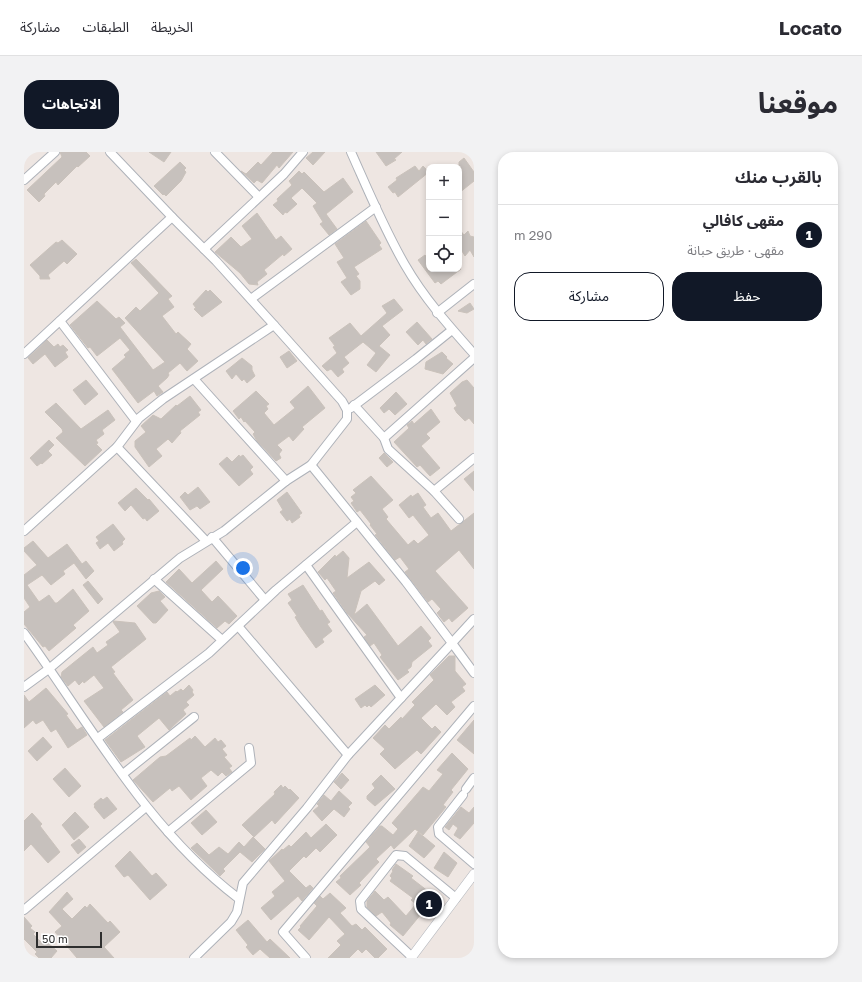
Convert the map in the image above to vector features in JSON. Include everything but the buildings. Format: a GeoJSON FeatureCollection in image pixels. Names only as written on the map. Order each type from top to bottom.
{"type":"FeatureCollection","features":[{"type":"Feature","properties":{"kind":"street"},"geometry":{"type":"LineString","coordinates":[[24,180],[55,152]]}},
{"type":"Feature","properties":{"kind":"street"},"geometry":{"type":"LineString","coordinates":[[110,152],[204,249],[342,401],[384,438],[388,448],[434,491],[459,519]]}},
{"type":"Feature","properties":{"kind":"street"},"geometry":{"type":"LineString","coordinates":[[215,152],[260,197]]}},
{"type":"Feature","properties":{"kind":"street"},"geometry":{"type":"LineString","coordinates":[[204,249],[284,174],[303,152]]}},
{"type":"Feature","properties":{"kind":"street"},"geometry":{"type":"LineString","coordinates":[[352,152],[376,207],[405,265],[437,313],[474,354],[384,438]]}},
{"type":"Feature","properties":{"kind":"street"},"geometry":{"type":"LineString","coordinates":[[250,299],[376,207]]}},
{"type":"Feature","properties":{"kind":"street"},"geometry":{"type":"LineString","coordinates":[[24,354],[172,217]]}},
{"type":"Feature","properties":{"kind":"street"},"geometry":{"type":"LineString","coordinates":[[437,313],[474,284]]}},
{"type":"Feature","properties":{"kind":"street"},"geometry":{"type":"LineString","coordinates":[[60,321],[136,421]]}},
{"type":"Feature","properties":{"kind":"street"},"geometry":{"type":"LineString","coordinates":[[24,532],[117,447],[136,421],[163,399],[274,325]]}},
{"type":"Feature","properties":{"kind":"street"},"geometry":{"type":"LineString","coordinates":[[24,687],[50,668],[180,558],[224,531],[286,482],[311,465],[347,419],[350,408],[452,330]]}},
{"type":"Feature","properties":{"kind":"street"},"geometry":{"type":"LineString","coordinates":[[194,379],[286,482]]}},
{"type":"Feature","properties":{"kind":"street"},"geometry":{"type":"LineString","coordinates":[[117,447],[209,539],[265,600]]}},
{"type":"Feature","properties":{"kind":"street"},"geometry":{"type":"LineString","coordinates":[[434,491],[474,458]]}},
{"type":"Feature","properties":{"kind":"street"},"geometry":{"type":"LineString","coordinates":[[311,465],[452,642],[474,674]]}},
{"type":"Feature","properties":{"kind":"street"},"geometry":{"type":"LineString","coordinates":[[98,738],[209,653],[265,600],[357,522]]}},
{"type":"Feature","properties":{"kind":"street"},"geometry":{"type":"LineString","coordinates":[[306,565],[401,698]]}},
{"type":"Feature","properties":{"kind":"street"},"geometry":{"type":"LineString","coordinates":[[154,579],[222,640]]}},
{"type":"Feature","properties":{"kind":"street"},"geometry":{"type":"LineString","coordinates":[[194,958],[231,922],[237,912],[238,898],[242,883],[307,808],[348,756],[474,619]]}},
{"type":"Feature","properties":{"kind":"street"},"geometry":{"type":"LineString","coordinates":[[238,626],[348,756]]}},
{"type":"Feature","properties":{"kind":"street"},"geometry":{"type":"LineString","coordinates":[[24,632],[146,808],[190,856],[238,898]]}},
{"type":"Feature","properties":{"kind":"street"},"geometry":{"type":"LineString","coordinates":[[306,958],[283,932],[474,706]]}},
{"type":"Feature","properties":{"kind":"street"},"geometry":{"type":"LineString","coordinates":[[123,774],[194,717]]}},
{"type":"Feature","properties":{"kind":"street"},"geometry":{"type":"LineString","coordinates":[[168,832],[251,763],[249,748]]}},
{"type":"Feature","properties":{"kind":"street"},"geometry":{"type":"LineString","coordinates":[[474,778],[438,827],[439,834],[474,864]]}},
{"type":"Feature","properties":{"kind":"street"},"geometry":{"type":"LineString","coordinates":[[24,910],[146,808]]}},
{"type":"Feature","properties":{"kind":"street"},"geometry":{"type":"LineString","coordinates":[[456,898],[405,856],[396,855],[360,901],[360,909],[411,957],[456,898],[474,874]]}},
{"type":"Feature","properties":{"kind":"place","name":"مقهى كافالي"},"geometry":{"type":"Point","coordinates":[429,904]}}]}
